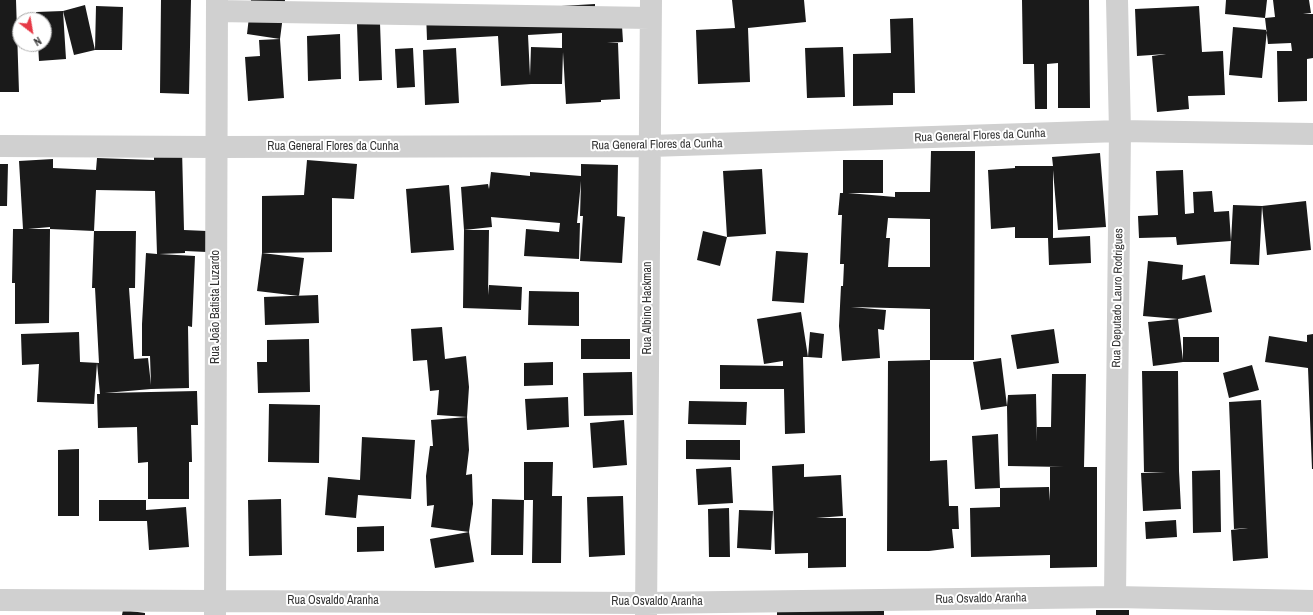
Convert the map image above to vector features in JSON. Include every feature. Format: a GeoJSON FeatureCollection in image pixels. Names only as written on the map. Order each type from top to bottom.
{"type":"FeatureCollection","features":[{"type":"Feature","properties":{"kind":"street","name":"Rua Deputado Lauro Rodrigues"},"geometry":{"type":"LineString","coordinates":[[1116,597],[1120,131],[1117,0]]}},
{"type":"Feature","properties":{"kind":"street"},"geometry":{"type":"LineString","coordinates":[[217,5],[651,9]]}},
{"type":"Feature","properties":{"kind":"street","name":"Rua João Batista Luzardo"},"geometry":{"type":"LineString","coordinates":[[215,608],[217,5]]}},
{"type":"Feature","properties":{"kind":"street","name":"Rua Albino Hackman"},"geometry":{"type":"LineString","coordinates":[[646,609],[651,9]]}},
{"type":"Feature","properties":{"kind":"street","name":"Rua General Flores da Cunha"},"geometry":{"type":"LineString","coordinates":[[0,146],[650,146],[1120,131],[1313,134]]}},
{"type":"Feature","properties":{"kind":"street","name":"Rua Osvaldo Aranha"},"geometry":{"type":"LineString","coordinates":[[0,600],[215,608],[646,609],[1116,597],[1313,601]]}},
{"type":"Feature","properties":{"kind":"building"},"geometry":{"type":"Polygon","coordinates":[[[0,0],[16,0],[16,12],[12,12],[12,52],[18,52],[19,92],[0,92],[0,0]]]}},
{"type":"Feature","properties":{"kind":"building"},"geometry":{"type":"Polygon","coordinates":[[[161,0],[191,0],[189,94],[160,93],[161,0]]]}},
{"type":"Feature","properties":{"kind":"building"},"geometry":{"type":"Polygon","coordinates":[[[251,0],[285,0],[280,39],[247,34],[251,0]]]}},
{"type":"Feature","properties":{"kind":"building"},"geometry":{"type":"Polygon","coordinates":[[[732,0],[804,0],[806,22],[748,28],[750,82],[698,84],[696,30],[735,28],[732,0]]]}},
{"type":"Feature","properties":{"kind":"building"},"geometry":{"type":"Polygon","coordinates":[[[1022,0],[1089,0],[1090,108],[1058,108],[1058,63],[1047,64],[1047,109],[1035,109],[1034,64],[1023,64],[1022,0]]]}},
{"type":"Feature","properties":{"kind":"building"},"geometry":{"type":"Polygon","coordinates":[[[1226,0],[1267,0],[1265,18],[1225,14],[1226,0]]]}},
{"type":"Feature","properties":{"kind":"building"},"geometry":{"type":"Polygon","coordinates":[[[1273,0],[1309,0],[1311,13],[1303,14],[1313,14],[1313,58],[1307,59],[1307,101],[1278,102],[1277,51],[1292,51],[1291,43],[1268,44],[1265,18],[1275,17],[1273,0]]]}},
{"type":"Feature","properties":{"kind":"building"},"geometry":{"type":"Polygon","coordinates":[[[595,4],[595,11],[621,9],[623,42],[607,43],[618,43],[620,99],[601,100],[601,102],[566,104],[563,52],[562,84],[501,86],[498,36],[427,40],[426,12],[595,4]],[[562,33],[528,35],[530,76],[531,47],[562,48],[562,33]]]}},
{"type":"Feature","properties":{"kind":"building"},"geometry":{"type":"Polygon","coordinates":[[[85,5],[95,50],[74,55],[63,11],[85,5]]]}},
{"type":"Feature","properties":{"kind":"building"},"geometry":{"type":"Polygon","coordinates":[[[96,6],[123,7],[122,50],[95,50],[96,6]]]}},
{"type":"Feature","properties":{"kind":"building"},"geometry":{"type":"Polygon","coordinates":[[[1199,6],[1202,52],[1223,51],[1225,95],[1188,96],[1189,109],[1157,112],[1152,56],[1166,54],[1137,56],[1135,9],[1199,6]]]}},
{"type":"Feature","properties":{"kind":"building"},"geometry":{"type":"Polygon","coordinates":[[[63,11],[66,59],[39,61],[38,52],[52,52],[52,12],[36,12],[63,11]]]}},
{"type":"Feature","properties":{"kind":"building"},"geometry":{"type":"Polygon","coordinates":[[[913,18],[915,93],[893,93],[893,105],[853,106],[853,54],[891,53],[890,19],[913,18]]]}},
{"type":"Feature","properties":{"kind":"building"},"geometry":{"type":"Polygon","coordinates":[[[380,23],[382,80],[359,81],[357,24],[380,23]]]}},
{"type":"Feature","properties":{"kind":"building"},"geometry":{"type":"Polygon","coordinates":[[[1233,27],[1267,30],[1262,78],[1229,75],[1233,27]]]}},
{"type":"Feature","properties":{"kind":"building"},"geometry":{"type":"Polygon","coordinates":[[[340,34],[341,79],[308,81],[307,36],[340,34]]]}},
{"type":"Feature","properties":{"kind":"building"},"geometry":{"type":"Polygon","coordinates":[[[280,39],[284,98],[248,101],[245,57],[260,56],[259,40],[280,39]]]}},
{"type":"Feature","properties":{"kind":"building"},"geometry":{"type":"Polygon","coordinates":[[[843,47],[845,97],[807,98],[805,48],[843,47]]]}},
{"type":"Feature","properties":{"kind":"building"},"geometry":{"type":"Polygon","coordinates":[[[413,48],[415,87],[397,88],[395,49],[413,48]]]}},
{"type":"Feature","properties":{"kind":"building"},"geometry":{"type":"Polygon","coordinates":[[[456,48],[459,103],[425,105],[423,50],[456,48]]]}},
{"type":"Feature","properties":{"kind":"building"},"geometry":{"type":"Polygon","coordinates":[[[182,149],[184,230],[207,231],[207,252],[185,251],[185,253],[159,254],[195,256],[192,327],[188,326],[189,388],[151,389],[105,393],[197,391],[198,425],[191,425],[192,462],[189,462],[189,499],[148,499],[148,462],[138,463],[137,427],[98,428],[97,394],[100,394],[97,363],[94,404],[37,402],[39,364],[22,365],[21,334],[79,332],[80,362],[99,363],[95,288],[92,288],[94,231],[50,229],[49,323],[15,324],[15,283],[12,283],[13,229],[23,229],[19,161],[53,159],[53,168],[96,170],[97,158],[154,160],[154,150],[182,149]],[[96,190],[94,231],[136,231],[135,288],[129,288],[134,359],[148,358],[151,385],[150,356],[142,356],[142,324],[146,253],[157,254],[155,191],[96,190]],[[50,227],[28,229],[50,229],[50,227]]]}},
{"type":"Feature","properties":{"kind":"building"},"geometry":{"type":"Polygon","coordinates":[[[931,151],[975,151],[974,360],[930,360],[930,309],[851,307],[886,310],[884,330],[878,329],[880,358],[842,361],[839,326],[841,286],[843,286],[844,264],[840,264],[842,215],[838,215],[840,193],[843,193],[843,160],[883,160],[883,193],[848,193],[895,197],[895,192],[930,192],[931,151]],[[888,218],[886,238],[890,238],[888,267],[930,267],[930,219],[888,218]]]}},
{"type":"Feature","properties":{"kind":"building"},"geometry":{"type":"Polygon","coordinates":[[[1100,153],[1106,227],[1058,230],[1053,170],[1053,238],[1090,236],[1091,263],[1049,265],[1048,238],[1015,238],[1015,227],[991,229],[988,170],[1015,168],[1015,166],[1053,166],[1052,157],[1100,153]]]}},
{"type":"Feature","properties":{"kind":"building"},"geometry":{"type":"Polygon","coordinates":[[[307,160],[357,164],[354,199],[332,198],[332,252],[262,253],[262,196],[304,195],[307,160]]]}},
{"type":"Feature","properties":{"kind":"building"},"geometry":{"type":"Polygon","coordinates":[[[0,164],[8,164],[7,206],[0,206],[0,164]]]}},
{"type":"Feature","properties":{"kind":"building"},"geometry":{"type":"Polygon","coordinates":[[[581,164],[618,165],[617,216],[625,217],[622,263],[580,261],[583,216],[580,216],[581,181],[577,223],[580,223],[579,259],[524,256],[526,229],[559,232],[560,223],[491,217],[492,227],[464,230],[461,187],[488,184],[489,189],[491,172],[530,176],[530,172],[581,176],[581,164]]]}},
{"type":"Feature","properties":{"kind":"building"},"geometry":{"type":"Polygon","coordinates":[[[762,169],[766,234],[727,237],[723,171],[762,169]]]}},
{"type":"Feature","properties":{"kind":"building"},"geometry":{"type":"Polygon","coordinates":[[[1183,170],[1185,214],[1194,213],[1193,192],[1212,191],[1214,212],[1229,211],[1231,241],[1177,245],[1176,237],[1139,238],[1138,216],[1158,215],[1156,171],[1183,170]]]}},
{"type":"Feature","properties":{"kind":"building"},"geometry":{"type":"Polygon","coordinates":[[[449,185],[454,250],[411,253],[406,189],[449,185]]]}},
{"type":"Feature","properties":{"kind":"building"},"geometry":{"type":"Polygon","coordinates":[[[1306,201],[1311,250],[1267,255],[1262,206],[1306,201]]]}},
{"type":"Feature","properties":{"kind":"building"},"geometry":{"type":"Polygon","coordinates":[[[1233,205],[1262,206],[1259,265],[1230,264],[1233,205]]]}},
{"type":"Feature","properties":{"kind":"building"},"geometry":{"type":"Polygon","coordinates":[[[464,230],[489,230],[488,295],[489,285],[522,287],[521,310],[463,308],[464,230]]]}},
{"type":"Feature","properties":{"kind":"building"},"geometry":{"type":"Polygon","coordinates":[[[703,231],[727,237],[720,266],[697,260],[703,231]]]}},
{"type":"Feature","properties":{"kind":"building"},"geometry":{"type":"Polygon","coordinates":[[[776,251],[808,253],[804,303],[772,301],[776,251]]]}},
{"type":"Feature","properties":{"kind":"building"},"geometry":{"type":"Polygon","coordinates":[[[262,253],[304,258],[299,296],[257,291],[262,253]]]}},
{"type":"Feature","properties":{"kind":"building"},"geometry":{"type":"Polygon","coordinates":[[[1148,261],[1183,265],[1182,280],[1205,275],[1212,312],[1178,319],[1143,316],[1148,261]]]}},
{"type":"Feature","properties":{"kind":"building"},"geometry":{"type":"Polygon","coordinates":[[[529,291],[579,292],[579,326],[528,325],[529,291]]]}},
{"type":"Feature","properties":{"kind":"building"},"geometry":{"type":"Polygon","coordinates":[[[318,295],[319,323],[265,325],[264,297],[318,295]]]}},
{"type":"Feature","properties":{"kind":"building"},"geometry":{"type":"Polygon","coordinates":[[[801,312],[808,357],[803,357],[805,433],[785,434],[784,389],[720,389],[720,365],[783,366],[783,361],[764,364],[757,319],[801,312]]]}},
{"type":"Feature","properties":{"kind":"building"},"geometry":{"type":"Polygon","coordinates":[[[1178,319],[1183,360],[1183,337],[1219,337],[1219,362],[1183,362],[1153,366],[1148,322],[1178,319]]]}},
{"type":"Feature","properties":{"kind":"building"},"geometry":{"type":"Polygon","coordinates":[[[442,327],[445,359],[466,356],[469,387],[467,417],[437,415],[439,390],[430,391],[427,360],[413,361],[411,329],[442,327]]]}},
{"type":"Feature","properties":{"kind":"building"},"geometry":{"type":"Polygon","coordinates":[[[1054,329],[1059,363],[1017,369],[1011,335],[1054,329]]]}},
{"type":"Feature","properties":{"kind":"building"},"geometry":{"type":"Polygon","coordinates":[[[810,332],[824,334],[822,358],[808,357],[810,332]]]}},
{"type":"Feature","properties":{"kind":"building"},"geometry":{"type":"Polygon","coordinates":[[[1313,334],[1312,469],[1308,368],[1265,362],[1269,336],[1307,342],[1307,335],[1313,334]]]}},
{"type":"Feature","properties":{"kind":"building"},"geometry":{"type":"Polygon","coordinates":[[[309,339],[310,392],[258,393],[257,362],[267,362],[267,340],[309,339]]]}},
{"type":"Feature","properties":{"kind":"building"},"geometry":{"type":"Polygon","coordinates":[[[581,339],[630,339],[630,359],[581,359],[581,339]]]}},
{"type":"Feature","properties":{"kind":"building"},"geometry":{"type":"Polygon","coordinates":[[[1001,358],[1007,406],[981,410],[973,362],[1001,358]]]}},
{"type":"Feature","properties":{"kind":"building"},"geometry":{"type":"Polygon","coordinates":[[[930,360],[930,461],[947,460],[949,506],[958,506],[959,529],[952,529],[954,548],[929,551],[887,551],[888,361],[930,360]]]}},
{"type":"Feature","properties":{"kind":"building"},"geometry":{"type":"Polygon","coordinates":[[[553,362],[553,385],[524,386],[524,363],[553,362]]]}},
{"type":"Feature","properties":{"kind":"building"},"geometry":{"type":"Polygon","coordinates":[[[1252,365],[1259,390],[1229,398],[1223,373],[1252,365]]]}},
{"type":"Feature","properties":{"kind":"building"},"geometry":{"type":"Polygon","coordinates":[[[1142,371],[1178,371],[1181,509],[1143,511],[1141,473],[1166,472],[1144,472],[1142,371]]]}},
{"type":"Feature","properties":{"kind":"building"},"geometry":{"type":"Polygon","coordinates":[[[632,372],[633,415],[584,416],[583,373],[632,372]]]}},
{"type":"Feature","properties":{"kind":"building"},"geometry":{"type":"Polygon","coordinates":[[[1052,374],[1086,374],[1084,467],[1097,467],[1097,567],[1050,568],[1050,555],[971,557],[970,508],[1000,507],[1000,488],[1049,487],[1050,501],[1050,467],[1064,467],[1008,466],[1007,406],[1008,395],[1036,394],[1037,442],[1037,427],[1051,427],[1052,374]]]}},
{"type":"Feature","properties":{"kind":"building"},"geometry":{"type":"Polygon","coordinates":[[[568,397],[569,427],[527,430],[525,399],[568,397]]]}},
{"type":"Feature","properties":{"kind":"building"},"geometry":{"type":"Polygon","coordinates":[[[1261,400],[1268,558],[1233,561],[1231,530],[1248,528],[1234,529],[1229,402],[1261,400]]]}},
{"type":"Feature","properties":{"kind":"building"},"geometry":{"type":"Polygon","coordinates":[[[689,401],[747,402],[746,425],[688,424],[689,401]]]}},
{"type":"Feature","properties":{"kind":"building"},"geometry":{"type":"Polygon","coordinates":[[[269,404],[320,405],[319,463],[268,462],[269,404]]]}},
{"type":"Feature","properties":{"kind":"building"},"geometry":{"type":"Polygon","coordinates":[[[467,417],[469,450],[466,475],[472,474],[473,504],[469,532],[431,527],[434,505],[427,506],[426,476],[430,446],[433,446],[431,420],[467,417]]]}},
{"type":"Feature","properties":{"kind":"building"},"geometry":{"type":"Polygon","coordinates":[[[624,420],[627,465],[593,468],[590,423],[624,420]]]}},
{"type":"Feature","properties":{"kind":"building"},"geometry":{"type":"Polygon","coordinates":[[[998,434],[1000,488],[975,489],[972,436],[998,434]]]}},
{"type":"Feature","properties":{"kind":"building"},"geometry":{"type":"Polygon","coordinates":[[[362,437],[415,440],[411,499],[358,495],[356,518],[325,515],[328,477],[360,480],[362,437]]]}},
{"type":"Feature","properties":{"kind":"building"},"geometry":{"type":"Polygon","coordinates":[[[686,440],[740,440],[740,460],[686,459],[686,440]]]}},
{"type":"Feature","properties":{"kind":"building"},"geometry":{"type":"Polygon","coordinates":[[[79,449],[79,516],[58,516],[58,450],[79,449]]]}},
{"type":"Feature","properties":{"kind":"building"},"geometry":{"type":"Polygon","coordinates":[[[524,462],[553,462],[552,496],[562,496],[561,563],[532,563],[533,500],[524,500],[524,462]]]}},
{"type":"Feature","properties":{"kind":"building"},"geometry":{"type":"Polygon","coordinates":[[[804,464],[804,477],[841,475],[843,516],[816,518],[846,518],[846,567],[808,568],[808,553],[775,554],[772,466],[804,464]]]}},
{"type":"Feature","properties":{"kind":"building"},"geometry":{"type":"Polygon","coordinates":[[[731,467],[733,503],[698,505],[696,469],[731,467]]]}},
{"type":"Feature","properties":{"kind":"building"},"geometry":{"type":"Polygon","coordinates":[[[1220,470],[1221,532],[1193,533],[1192,471],[1220,470]]]}},
{"type":"Feature","properties":{"kind":"building"},"geometry":{"type":"Polygon","coordinates":[[[623,496],[625,555],[589,557],[587,497],[623,496]]]}},
{"type":"Feature","properties":{"kind":"building"},"geometry":{"type":"Polygon","coordinates":[[[281,499],[282,555],[249,556],[248,500],[281,499]]]}},
{"type":"Feature","properties":{"kind":"building"},"geometry":{"type":"Polygon","coordinates":[[[492,499],[524,500],[523,555],[491,555],[492,499]]]}},
{"type":"Feature","properties":{"kind":"building"},"geometry":{"type":"Polygon","coordinates":[[[99,500],[146,500],[146,510],[186,507],[189,547],[149,550],[147,521],[99,521],[99,500]]]}},
{"type":"Feature","properties":{"kind":"building"},"geometry":{"type":"Polygon","coordinates":[[[729,508],[730,557],[709,557],[708,509],[729,508]]]}},
{"type":"Feature","properties":{"kind":"building"},"geometry":{"type":"Polygon","coordinates":[[[739,510],[773,511],[771,550],[737,548],[739,510]]]}},
{"type":"Feature","properties":{"kind":"building"},"geometry":{"type":"Polygon","coordinates":[[[1176,520],[1177,537],[1146,539],[1145,522],[1176,520]]]}},
{"type":"Feature","properties":{"kind":"building"},"geometry":{"type":"Polygon","coordinates":[[[384,526],[384,551],[357,552],[357,527],[384,526]]]}},
{"type":"Feature","properties":{"kind":"building"},"geometry":{"type":"Polygon","coordinates":[[[469,532],[474,562],[435,568],[430,539],[469,532]]]}},
{"type":"Feature","properties":{"kind":"building"},"geometry":{"type":"Polygon","coordinates":[[[884,609],[884,615],[777,615],[777,612],[884,609]]]}},
{"type":"Feature","properties":{"kind":"building"},"geometry":{"type":"Polygon","coordinates":[[[123,610],[145,613],[145,615],[122,615],[123,610]]]}},
{"type":"Feature","properties":{"kind":"building"},"geometry":{"type":"Polygon","coordinates":[[[1096,610],[1129,610],[1129,615],[1096,615],[1096,610]]]}}]}
